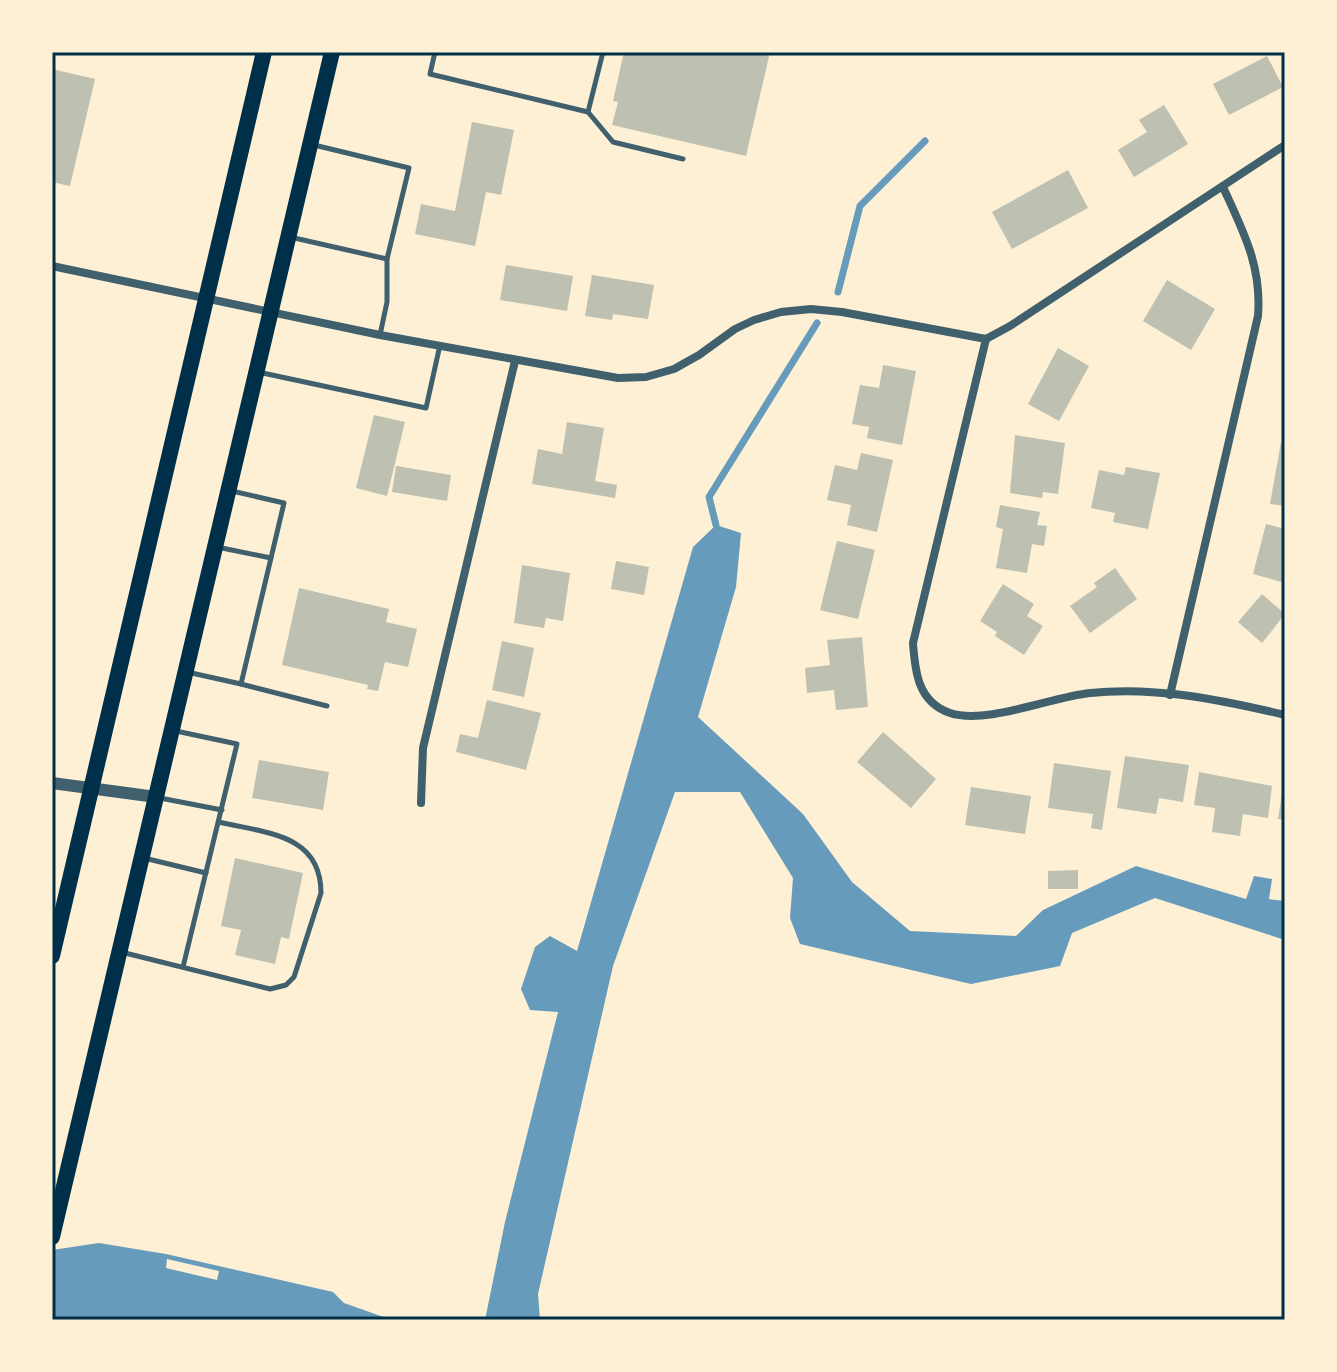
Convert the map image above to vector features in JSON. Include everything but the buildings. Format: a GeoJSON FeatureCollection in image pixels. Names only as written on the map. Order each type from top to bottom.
{"type":"FeatureCollection","features":[{"type":"Feature","properties":{"kind":"highway"},"geometry":{"type":"LineString","coordinates":[[52,956],[264,52]]}},
{"type":"Feature","properties":{"kind":"highway"},"geometry":{"type":"LineString","coordinates":[[52,1237],[332,52]]}},
{"type":"Feature","properties":{"kind":"street"},"geometry":{"type":"LineString","coordinates":[[52,266],[515,361],[618,378],[646,377],[674,369],[754,320],[781,312],[811,309],[842,312],[986,339],[1285,145]]}},
{"type":"Feature","properties":{"kind":"street"},"geometry":{"type":"LineString","coordinates":[[1170,695],[1258,316],[1258,273],[1249,244],[1223,187]]}},
{"type":"Feature","properties":{"kind":"street"},"geometry":{"type":"LineString","coordinates":[[986,339],[913,643],[919,686],[933,704],[951,713],[974,717],[1089,693],[1170,695],[1223,700],[1285,715]]}},
{"type":"Feature","properties":{"kind":"street"},"geometry":{"type":"LineString","coordinates":[[421,803],[423,748],[515,361]]}},
{"type":"Feature","properties":{"kind":"street"},"geometry":{"type":"LineString","coordinates":[[52,783],[156,797]]}},
{"type":"Feature","properties":{"kind":"lane"},"geometry":{"type":"LineString","coordinates":[[435,52],[430,74],[588,112],[613,142],[683,159]]}},
{"type":"Feature","properties":{"kind":"lane"},"geometry":{"type":"LineString","coordinates":[[588,112],[603,52]]}},
{"type":"Feature","properties":{"kind":"lane"},"geometry":{"type":"LineString","coordinates":[[311,144],[409,168],[387,259],[387,302],[380,335]]}},
{"type":"Feature","properties":{"kind":"lane"},"geometry":{"type":"LineString","coordinates":[[289,236],[387,259]]}},
{"type":"Feature","properties":{"kind":"lane"},"geometry":{"type":"LineString","coordinates":[[257,372],[426,408],[440,345]]}},
{"type":"Feature","properties":{"kind":"lane"},"geometry":{"type":"LineString","coordinates":[[229,490],[284,503],[241,684]]}},
{"type":"Feature","properties":{"kind":"lane"},"geometry":{"type":"LineString","coordinates":[[216,547],[271,558]]}},
{"type":"Feature","properties":{"kind":"lane"},"geometry":{"type":"LineString","coordinates":[[186,671],[327,706]]}},
{"type":"Feature","properties":{"kind":"lane"},"geometry":{"type":"LineString","coordinates":[[172,730],[237,744],[183,967]]}},
{"type":"Feature","properties":{"kind":"lane"},"geometry":{"type":"LineString","coordinates":[[156,797],[222,810]]}},
{"type":"Feature","properties":{"kind":"lane"},"geometry":{"type":"LineString","coordinates":[[120,952],[270,989],[286,985],[294,977],[321,893],[321,879],[316,865],[297,842],[219,822]]}},
{"type":"Feature","properties":{"kind":"lane"},"geometry":{"type":"LineString","coordinates":[[142,857],[206,873]]}},
{"type":"Feature","properties":{"kind":"water"},"geometry":{"type":"Polygon","coordinates":[[[716,525],[741,533],[736,587],[698,717],[803,814],[852,882],[910,931],[1016,936],[1043,910],[1136,866],[1246,899],[1254,876],[1272,879],[1269,899],[1285,901],[1285,940],[1155,898],[1072,933],[1060,966],[971,984],[800,944],[790,918],[793,878],[740,792],[675,792],[613,966],[538,1294],[540,1320],[485,1320],[505,1222],[558,1012],[530,1010],[521,989],[535,947],[550,936],[577,951],[693,547],[716,525]]]}},
{"type":"Feature","properties":{"kind":"water"},"geometry":{"type":"Polygon","coordinates":[[[99,1243],[166,1254],[333,1292],[344,1303],[392,1320],[52,1320],[52,1250],[99,1243]]]}},
{"type":"Feature","properties":{"kind":"pier"},"geometry":{"type":"Polygon","coordinates":[[[167,1259],[219,1271],[217,1280],[166,1268],[167,1259]]]}},
{"type":"Feature","properties":{"kind":"waterway"},"geometry":{"type":"LineString","coordinates":[[838,292],[860,206],[925,141]]}},
{"type":"Feature","properties":{"kind":"waterway"},"geometry":{"type":"LineString","coordinates":[[716,525],[709,497],[817,323]]}}]}
